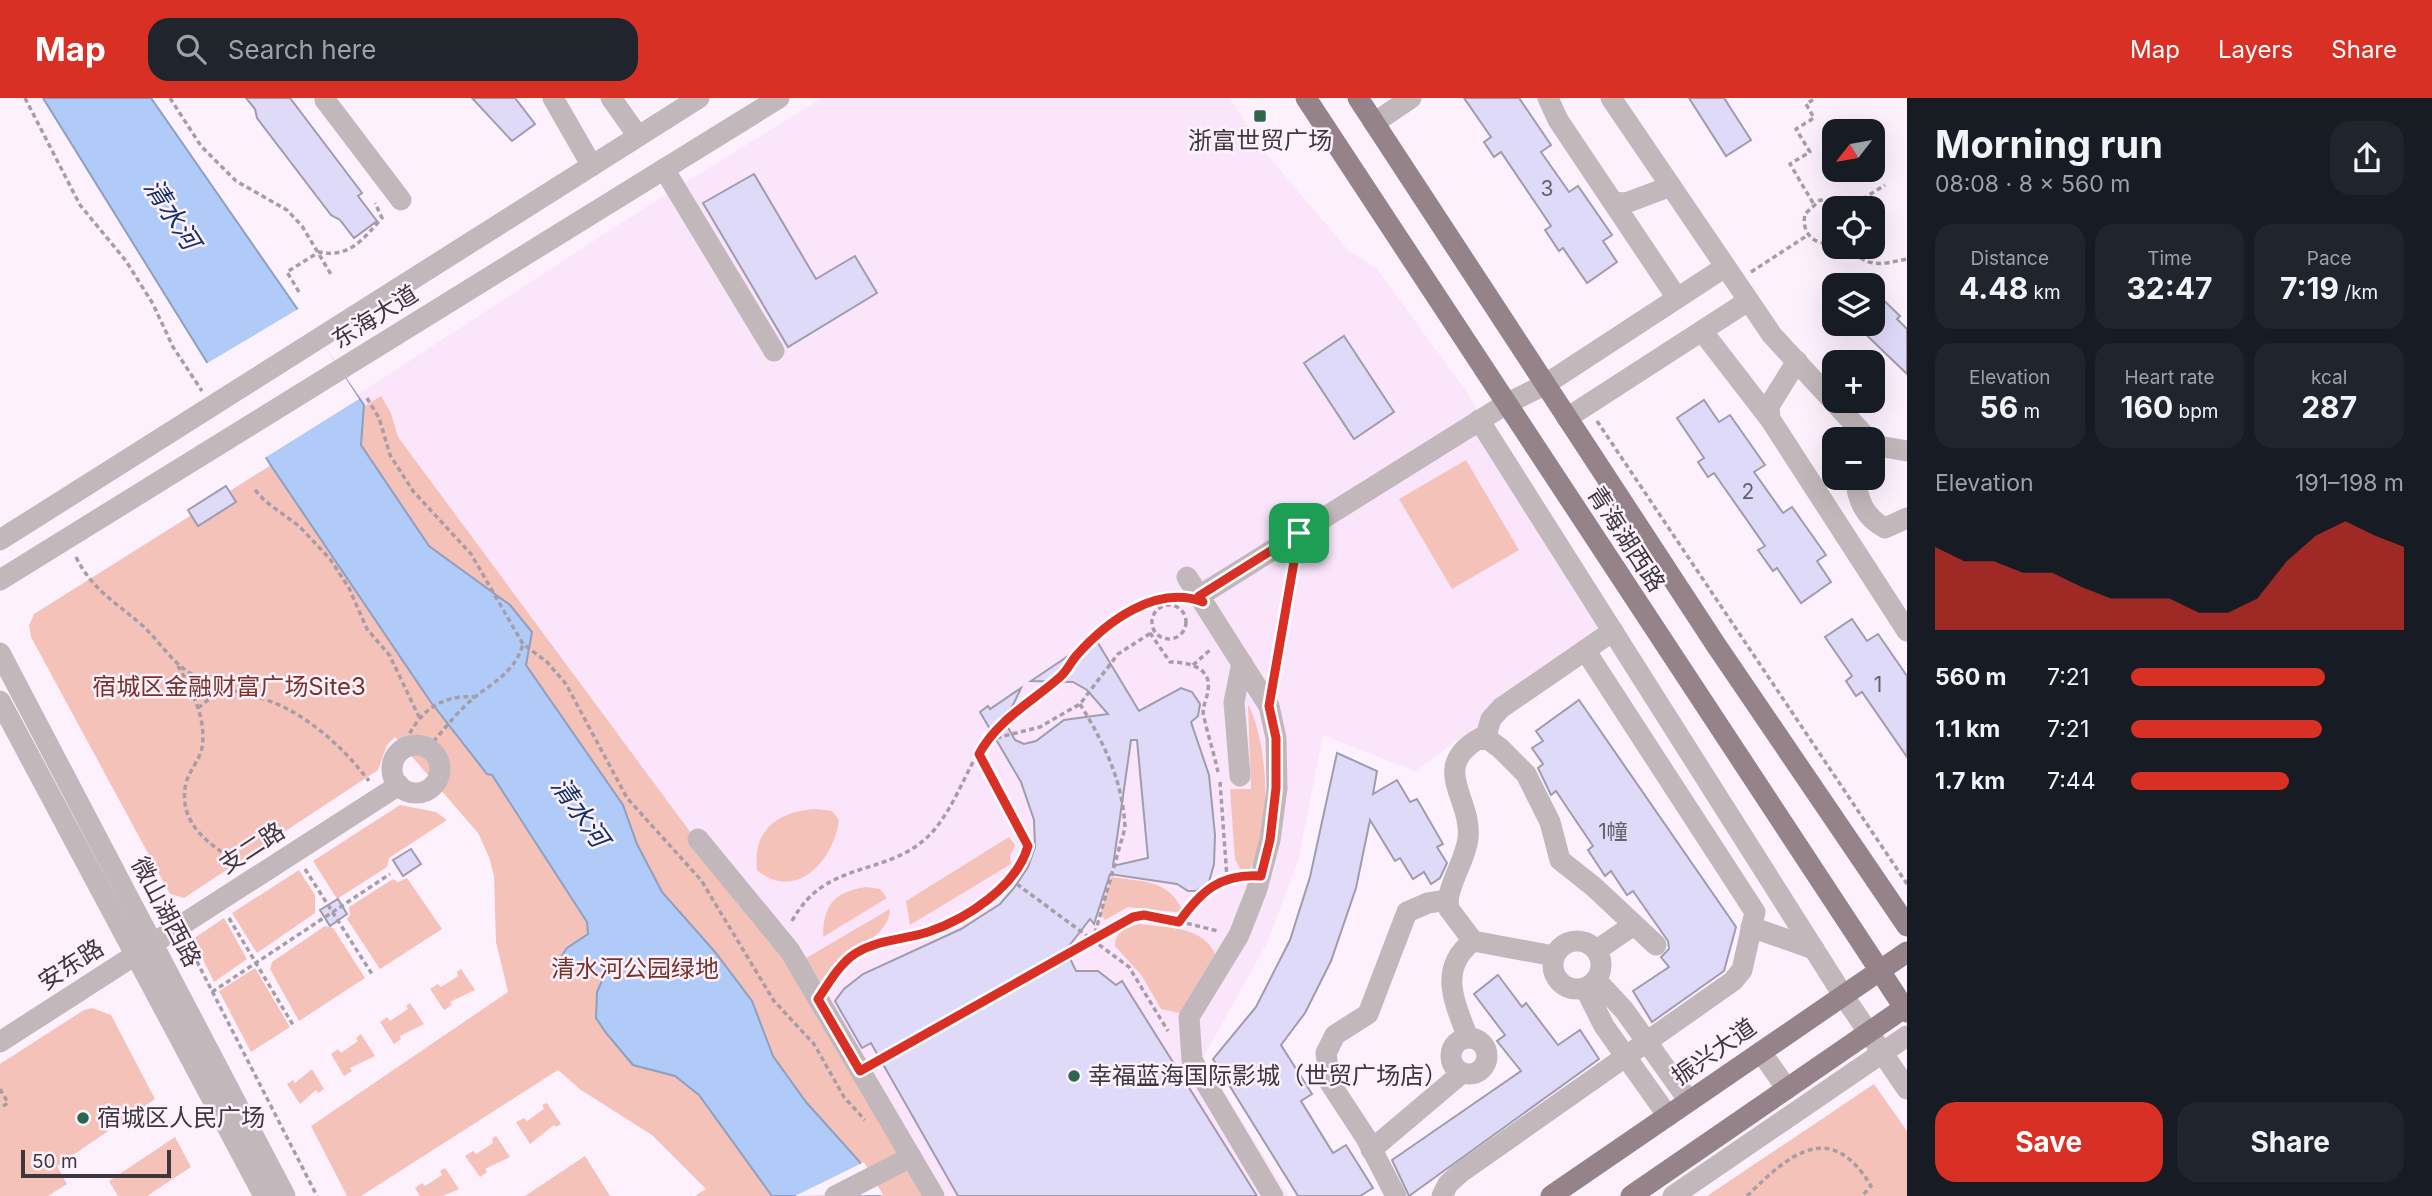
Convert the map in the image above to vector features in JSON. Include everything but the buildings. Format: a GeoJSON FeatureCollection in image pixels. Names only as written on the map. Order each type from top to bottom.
{"type":"FeatureCollection","features":[{"type":"Feature","properties":{"kind":"main road","name":"青海湖西路"},"geometry":{"type":"LineString","coordinates":[[1306,98],[1906,1009]]}},
{"type":"Feature","properties":{"kind":"main road","name":"青海湖西路"},"geometry":{"type":"LineString","coordinates":[[1358,98],[1716,645],[1907,926]]}},
{"type":"Feature","properties":{"kind":"main road","name":"振兴大道"},"geometry":{"type":"LineString","coordinates":[[1551,1196],[1907,952]]}},
{"type":"Feature","properties":{"kind":"main road"},"geometry":{"type":"LineString","coordinates":[[1631,1196],[1906,1009]]}},
{"type":"Feature","properties":{"kind":"street"},"geometry":{"type":"LineString","coordinates":[[553,98],[592,166]]}},
{"type":"Feature","properties":{"kind":"street"},"geometry":{"type":"LineString","coordinates":[[611,98],[638,136]]}},
{"type":"Feature","properties":{"kind":"street","name":"东海大道"},"geometry":{"type":"LineString","coordinates":[[0,540],[699,98]]}},
{"type":"Feature","properties":{"kind":"street","name":"东海大道"},"geometry":{"type":"LineString","coordinates":[[0,580],[779,98]]}},
{"type":"Feature","properties":{"kind":"street"},"geometry":{"type":"LineString","coordinates":[[1374,123],[1411,98]]}},
{"type":"Feature","properties":{"kind":"street"},"geometry":{"type":"LineString","coordinates":[[1548,98],[1677,298]]}},
{"type":"Feature","properties":{"kind":"street"},"geometry":{"type":"LineString","coordinates":[[1611,98],[1772,335],[1797,360],[1853,427]]}},
{"type":"Feature","properties":{"kind":"street"},"geometry":{"type":"LineString","coordinates":[[326,99],[396,194]]}},
{"type":"Feature","properties":{"kind":"street"},"geometry":{"type":"LineString","coordinates":[[664,169],[774,351]]}},
{"type":"Feature","properties":{"kind":"street"},"geometry":{"type":"LineString","coordinates":[[1613,202],[1626,203],[1671,186]]}},
{"type":"Feature","properties":{"kind":"street"},"geometry":{"type":"LineString","coordinates":[[1201,599],[1299,533],[1479,420],[1545,384],[1677,298],[1731,275]]}},
{"type":"Feature","properties":{"kind":"street"},"geometry":{"type":"LineString","coordinates":[[1567,418],[1748,301]]}},
{"type":"Feature","properties":{"kind":"street"},"geometry":{"type":"LineString","coordinates":[[1702,331],[1770,419],[1899,601],[1907,631]]}},
{"type":"Feature","properties":{"kind":"street"},"geometry":{"type":"LineString","coordinates":[[1770,419],[1769,406],[1797,360]]}},
{"type":"Feature","properties":{"kind":"street"},"geometry":{"type":"LineString","coordinates":[[1479,420],[1843,995],[1907,1089]]}},
{"type":"Feature","properties":{"kind":"street"},"geometry":{"type":"LineString","coordinates":[[1885,447],[1907,451]]}},
{"type":"Feature","properties":{"kind":"street"},"geometry":{"type":"LineString","coordinates":[[1856,490],[1864,510],[1885,528],[1907,519]]}},
{"type":"Feature","properties":{"kind":"street"},"geometry":{"type":"LineString","coordinates":[[1187,577],[1269,706],[1276,738],[1276,788],[1270,840],[1261,876],[1239,935],[1189,1017],[1192,1060],[1273,1196]]}},
{"type":"Feature","properties":{"kind":"street"},"geometry":{"type":"LineString","coordinates":[[1485,739],[1491,719],[1501,708],[1613,631]]}},
{"type":"Feature","properties":{"kind":"street"},"geometry":{"type":"LineString","coordinates":[[1442,1196],[1448,1184],[1460,1173],[1733,981],[1742,970],[1755,912],[1585,650]]}},
{"type":"Feature","properties":{"kind":"street","name":"微山湖西路"},"geometry":{"type":"LineString","coordinates":[[0,653],[264,1196]]}},
{"type":"Feature","properties":{"kind":"street"},"geometry":{"type":"LineString","coordinates":[[1240,776],[1234,702],[1242,663]]}},
{"type":"Feature","properties":{"kind":"street","name":"微山湖西路"},"geometry":{"type":"LineString","coordinates":[[0,701],[285,1196]]}},
{"type":"Feature","properties":{"kind":"street"},"geometry":{"type":"LineString","coordinates":[[1554,956],[1473,941],[1449,909],[1450,885],[1465,851],[1468,828],[1454,778],[1454,766],[1472,743],[1485,739],[1500,748],[1526,774],[1550,822],[1555,853],[1560,860],[1594,887],[1632,926],[1656,945]]}},
{"type":"Feature","properties":{"kind":"street"},"geometry":{"type":"LineString","coordinates":[[418,745],[428,748],[440,765],[438,780],[433,786],[419,792],[390,790],[394,778],[393,762],[403,749],[418,745]]}},
{"type":"Feature","properties":{"kind":"street","name":"支二路"},"geometry":{"type":"LineString","coordinates":[[144,949],[390,790]]}},
{"type":"Feature","properties":{"kind":"street"},"geometry":{"type":"LineString","coordinates":[[698,839],[790,951],[934,1196]]}},
{"type":"Feature","properties":{"kind":"street"},"geometry":{"type":"LineString","coordinates":[[1396,1196],[1330,1083],[1326,1053],[1335,1035],[1368,1014],[1407,912],[1428,903],[1448,900]]}},
{"type":"Feature","properties":{"kind":"street"},"geometry":{"type":"LineString","coordinates":[[1597,950],[1632,926]]}},
{"type":"Feature","properties":{"kind":"street"},"geometry":{"type":"LineString","coordinates":[[1752,928],[1814,949]]}},
{"type":"Feature","properties":{"kind":"street"},"geometry":{"type":"LineString","coordinates":[[1668,1116],[1604,1026],[1591,984],[1601,965],[1597,950],[1583,941],[1575,940],[1560,947],[1554,956],[1553,970],[1562,984],[1569,988],[1591,984],[1624,1010],[1689,1101]]}},
{"type":"Feature","properties":{"kind":"street"},"geometry":{"type":"LineString","coordinates":[[1371,1150],[1462,1073],[1452,1063],[1451,1052],[1457,1042],[1468,1038],[1449,980],[1451,970],[1473,941]]}},
{"type":"Feature","properties":{"kind":"street","name":"安东路"},"geometry":{"type":"LineString","coordinates":[[0,1042],[144,949]]}},
{"type":"Feature","properties":{"kind":"street"},"geometry":{"type":"LineString","coordinates":[[1673,1196],[1907,1036]]}},
{"type":"Feature","properties":{"kind":"street"},"geometry":{"type":"LineString","coordinates":[[1761,1052],[1787,1089]]}},
{"type":"Feature","properties":{"kind":"street"},"geometry":{"type":"LineString","coordinates":[[835,1196],[911,1157]]}},
{"type":"Feature","properties":{"kind":"path"},"geometry":{"type":"LineString","coordinates":[[25,98],[80,205],[126,261],[153,304],[173,347],[211,407]]}},
{"type":"Feature","properties":{"kind":"path"},"geometry":{"type":"LineString","coordinates":[[170,98],[201,146],[236,181],[287,210],[332,276]]}},
{"type":"Feature","properties":{"kind":"path"},"geometry":{"type":"LineString","coordinates":[[1802,98],[1814,118],[1796,128],[1810,152],[1790,164],[1814,203]]}},
{"type":"Feature","properties":{"kind":"path"},"geometry":{"type":"LineString","coordinates":[[1806,104],[1816,98]]}},
{"type":"Feature","properties":{"kind":"path"},"geometry":{"type":"LineString","coordinates":[[1866,196],[1885,185]]}},
{"type":"Feature","properties":{"kind":"path"},"geometry":{"type":"LineString","coordinates":[[299,292],[287,272],[318,252],[336,255],[368,233],[382,218],[374,201],[396,194]]}},
{"type":"Feature","properties":{"kind":"path"},"geometry":{"type":"LineString","coordinates":[[1822,201],[1814,203],[1804,221],[1808,235],[1822,243]]}},
{"type":"Feature","properties":{"kind":"path"},"geometry":{"type":"LineString","coordinates":[[1731,275],[1808,235]]}},
{"type":"Feature","properties":{"kind":"path"},"geometry":{"type":"LineString","coordinates":[[1859,259],[1873,265],[1907,259]]}},
{"type":"Feature","properties":{"kind":"path"},"geometry":{"type":"LineString","coordinates":[[367,398],[379,418],[390,455],[413,491],[471,554],[523,644],[547,662],[566,684],[627,798],[701,880],[774,1001],[814,1044],[844,1097],[870,1124]]}},
{"type":"Feature","properties":{"kind":"path"},"geometry":{"type":"LineString","coordinates":[[1587,406],[1907,884]]}},
{"type":"Feature","properties":{"kind":"path"},"geometry":{"type":"LineString","coordinates":[[255,490],[265,501],[299,526],[330,559],[349,588],[367,629],[390,656],[419,717]]}},
{"type":"Feature","properties":{"kind":"path"},"geometry":{"type":"LineString","coordinates":[[1269,706],[1299,533]]}},
{"type":"Feature","properties":{"kind":"path"},"geometry":{"type":"LineString","coordinates":[[67,539],[84,574],[102,594],[142,625],[177,663],[193,676],[288,709],[322,732],[390,790]]}},
{"type":"Feature","properties":{"kind":"path"},"geometry":{"type":"LineString","coordinates":[[790,951],[791,921],[802,901],[822,885],[848,872],[896,859],[914,850],[936,828],[986,740],[1014,712],[1062,675],[1077,655],[1103,630],[1128,612],[1150,601],[1172,597],[1201,599]]}},
{"type":"Feature","properties":{"kind":"path"},"geometry":{"type":"LineString","coordinates":[[1152,632],[1167,640],[1178,637],[1186,624],[1183,613],[1174,606],[1158,610],[1152,620],[1152,632],[1170,662],[1187,662],[1198,667],[1206,678],[1209,689],[1203,715],[1211,736],[1220,785],[1227,878]]}},
{"type":"Feature","properties":{"kind":"path"},"geometry":{"type":"LineString","coordinates":[[986,740],[1040,727],[1080,704],[1118,654],[1152,632]]}},
{"type":"Feature","properties":{"kind":"path"},"geometry":{"type":"LineString","coordinates":[[428,748],[475,697],[508,671],[519,658],[523,644]]}},
{"type":"Feature","properties":{"kind":"path"},"geometry":{"type":"LineString","coordinates":[[177,663],[198,708],[202,748],[187,782],[185,798],[189,819],[211,846],[259,875]]}},
{"type":"Feature","properties":{"kind":"path"},"geometry":{"type":"LineString","coordinates":[[198,708],[218,692],[234,691]]}},
{"type":"Feature","properties":{"kind":"path"},"geometry":{"type":"LineString","coordinates":[[403,749],[419,717],[428,708],[453,697],[475,697]]}},
{"type":"Feature","properties":{"kind":"path"},"geometry":{"type":"LineString","coordinates":[[1080,704],[1098,733],[1115,770],[1124,808],[1125,828],[1093,940]]}},
{"type":"Feature","properties":{"kind":"path"},"geometry":{"type":"LineString","coordinates":[[818,999],[838,970],[853,955],[874,943],[928,932],[961,916],[1010,878],[1024,861],[1028,846],[979,754]]}},
{"type":"Feature","properties":{"kind":"path"},"geometry":{"type":"LineString","coordinates":[[301,863],[372,974]]}},
{"type":"Feature","properties":{"kind":"path"},"geometry":{"type":"LineString","coordinates":[[212,992],[390,874]]}},
{"type":"Feature","properties":{"kind":"path"},"geometry":{"type":"LineString","coordinates":[[1179,922],[1196,898],[1227,878],[1261,876]]}},
{"type":"Feature","properties":{"kind":"path"},"geometry":{"type":"LineString","coordinates":[[1010,878],[1129,967],[1170,1035]]}},
{"type":"Feature","properties":{"kind":"path"},"geometry":{"type":"LineString","coordinates":[[225,913],[293,1025]]}},
{"type":"Feature","properties":{"kind":"path"},"geometry":{"type":"LineString","coordinates":[[860,1071],[1133,917],[1144,915],[1239,935]]}},
{"type":"Feature","properties":{"kind":"path"},"geometry":{"type":"LineString","coordinates":[[178,927],[317,1196]]}},
{"type":"Feature","properties":{"kind":"path"},"geometry":{"type":"LineString","coordinates":[[0,1089],[8,1103],[0,1108]]}},
{"type":"Feature","properties":{"kind":"path"},"geometry":{"type":"LineString","coordinates":[[1747,1196],[1777,1168],[1798,1154],[1819,1146],[1840,1150],[1857,1165],[1871,1186],[1862,1196]]}},
{"type":"Feature","properties":{"kind":"path"},"geometry":{"type":"LineString","coordinates":[[1754,1196],[1755,1189]]}},
{"type":"Feature","properties":{"kind":"shaded area"},"geometry":{"type":"Polygon","coordinates":[[[822,98],[1230,98],[1265,152],[1348,250],[1377,269],[1466,391],[1617,625],[1415,771],[1323,735],[1298,861],[1267,943],[1203,1058],[1289,1196],[880,1196],[361,445],[364,405],[357,395],[649,205],[822,98]]]}},
{"type":"Feature","properties":{"kind":"green space","name":"清水河公园绿地"},"geometry":{"type":"Polygon","coordinates":[[[381,396],[391,413],[398,437],[782,956],[926,1196],[695,1196],[706,1189],[652,1135],[581,1090],[558,1070],[361,1196],[347,1196],[311,1126],[508,992],[496,942],[494,876],[478,833],[395,737],[387,745],[378,770],[184,898],[170,894],[31,637],[29,625],[34,614],[381,396]]]}},
{"type":"Feature","properties":{"kind":"green space"},"geometry":{"type":"Polygon","coordinates":[[[1466,460],[1519,550],[1452,589],[1399,499],[1466,460]]]}},
{"type":"Feature","properties":{"kind":"green space"},"geometry":{"type":"Polygon","coordinates":[[[1248,704],[1255,721],[1264,763],[1265,809],[1257,851],[1250,869],[1240,869],[1235,859],[1230,789],[1251,789],[1248,704]]]}},
{"type":"Feature","properties":{"kind":"green space"},"geometry":{"type":"Polygon","coordinates":[[[400,805],[436,812],[447,820],[389,858],[387,867],[337,899],[313,861],[400,805]]]}},
{"type":"Feature","properties":{"kind":"green space"},"geometry":{"type":"Polygon","coordinates":[[[817,809],[832,811],[839,820],[830,849],[821,862],[799,879],[786,882],[772,879],[757,870],[759,843],[771,825],[791,814],[817,809]]]}},
{"type":"Feature","properties":{"kind":"green space"},"geometry":{"type":"Polygon","coordinates":[[[1009,837],[1015,845],[1010,856],[1011,864],[910,925],[906,901],[1009,837]]]}},
{"type":"Feature","properties":{"kind":"green space"},"geometry":{"type":"Polygon","coordinates":[[[299,870],[315,895],[315,913],[257,953],[232,913],[299,870]]]}},
{"type":"Feature","properties":{"kind":"green space"},"geometry":{"type":"Polygon","coordinates":[[[1111,877],[1145,882],[1163,888],[1178,902],[1184,913],[1128,907],[1105,920],[1100,913],[1111,877]]]}},
{"type":"Feature","properties":{"kind":"green space"},"geometry":{"type":"Polygon","coordinates":[[[407,878],[442,929],[380,969],[347,919],[350,915],[349,907],[393,879],[398,882],[407,878]]]}},
{"type":"Feature","properties":{"kind":"green space"},"geometry":{"type":"Polygon","coordinates":[[[866,887],[880,889],[887,898],[823,937],[825,916],[832,902],[846,892],[866,887]]]}},
{"type":"Feature","properties":{"kind":"green space"},"geometry":{"type":"Polygon","coordinates":[[[890,909],[884,926],[878,933],[838,962],[822,984],[806,958],[890,909]]]}},
{"type":"Feature","properties":{"kind":"green space"},"geometry":{"type":"Polygon","coordinates":[[[224,918],[247,959],[214,982],[193,939],[224,918]]]}},
{"type":"Feature","properties":{"kind":"green space"},"geometry":{"type":"Polygon","coordinates":[[[1140,924],[1193,933],[1202,938],[1215,954],[1179,1013],[1161,1009],[1142,976],[1115,946],[1119,933],[1140,924]]]}},
{"type":"Feature","properties":{"kind":"green space"},"geometry":{"type":"Polygon","coordinates":[[[325,926],[333,928],[365,978],[299,1021],[270,969],[272,962],[325,926]]]}},
{"type":"Feature","properties":{"kind":"green space"},"geometry":{"type":"Polygon","coordinates":[[[255,968],[290,1027],[251,1052],[219,991],[255,968]]]}},
{"type":"Feature","properties":{"kind":"green space"},"geometry":{"type":"Polygon","coordinates":[[[461,969],[475,990],[450,1002],[452,1005],[444,1010],[430,989],[438,984],[441,987],[458,976],[457,972],[461,969]]]}},
{"type":"Feature","properties":{"kind":"green space"},"geometry":{"type":"Polygon","coordinates":[[[410,1003],[424,1024],[400,1036],[401,1039],[394,1044],[380,1022],[387,1017],[390,1021],[408,1009],[406,1006],[410,1003]]]}},
{"type":"Feature","properties":{"kind":"green space","name":"宿城区人民广场"},"geometry":{"type":"Polygon","coordinates":[[[92,1008],[111,1015],[155,1099],[57,1166],[67,1184],[48,1196],[0,1196],[0,1064],[84,1010],[92,1008]]]}},
{"type":"Feature","properties":{"kind":"green space"},"geometry":{"type":"Polygon","coordinates":[[[361,1034],[375,1056],[350,1068],[352,1071],[344,1076],[331,1054],[338,1049],[341,1053],[358,1041],[356,1038],[361,1034]]]}},
{"type":"Feature","properties":{"kind":"green space"},"geometry":{"type":"Polygon","coordinates":[[[312,1069],[324,1089],[318,1093],[316,1090],[300,1104],[287,1084],[293,1080],[295,1083],[312,1069]]]}},
{"type":"Feature","properties":{"kind":"green space"},"geometry":{"type":"Polygon","coordinates":[[[1874,1084],[1907,1131],[1907,1196],[1707,1196],[1874,1084]]]}},
{"type":"Feature","properties":{"kind":"green space"},"geometry":{"type":"Polygon","coordinates":[[[547,1103],[561,1124],[556,1127],[554,1125],[530,1144],[516,1122],[524,1118],[527,1121],[544,1109],[542,1105],[547,1103]]]}},
{"type":"Feature","properties":{"kind":"green space"},"geometry":{"type":"Polygon","coordinates":[[[496,1136],[510,1157],[485,1169],[487,1172],[480,1177],[465,1156],[473,1151],[476,1154],[493,1143],[492,1139],[496,1136]]]}},
{"type":"Feature","properties":{"kind":"green space"},"geometry":{"type":"Polygon","coordinates":[[[175,1137],[191,1167],[147,1196],[118,1196],[109,1181],[175,1137]]]}},
{"type":"Feature","properties":{"kind":"green space"},"geometry":{"type":"Polygon","coordinates":[[[585,1156],[610,1196],[525,1196],[585,1156]]]}},
{"type":"Feature","properties":{"kind":"green space"},"geometry":{"type":"Polygon","coordinates":[[[445,1168],[459,1189],[443,1196],[420,1196],[415,1188],[422,1183],[425,1186],[442,1175],[440,1171],[445,1168]]]}},
{"type":"Feature","properties":{"kind":"water","name":"清水河"},"geometry":{"type":"Polygon","coordinates":[[[43,98],[151,98],[364,405],[361,445],[429,546],[510,605],[532,632],[526,665],[623,805],[637,844],[662,892],[715,952],[752,1001],[773,1056],[806,1102],[859,1161],[880,1196],[772,1196],[699,1095],[675,1076],[633,1065],[606,1033],[596,1018],[597,992],[602,981],[581,961],[570,962],[561,957],[567,948],[588,934],[587,922],[492,775],[487,774],[430,701],[270,464],[43,98]]]}},
{"type":"Feature","properties":{"kind":"pier"},"geometry":{"type":"Polygon","coordinates":[[[300,308],[359,399],[263,459],[204,365],[300,308]]]}},
{"type":"Feature","properties":{"kind":"pier"},"geometry":{"type":"Polygon","coordinates":[[[864,1162],[883,1195],[795,1196],[864,1162]]]}},
{"type":"Feature","properties":{"kind":"place","name":"浙富世贸广场"},"geometry":{"type":"Point","coordinates":[1260,116]}},
{"type":"Feature","properties":{"kind":"place","name":"幸福蓝海国际影城（世贸广场店）"},"geometry":{"type":"Point","coordinates":[1074,1076]}},
{"type":"Feature","properties":{"kind":"place","name":"宿城区人民广场"},"geometry":{"type":"Point","coordinates":[83,1118]}},
{"type":"Feature","properties":{"kind":"route"},"geometry":{"type":"LineString","coordinates":[[1299,533],[1269,706],[1276,738],[1276,788],[1270,840],[1261,876],[1231,876],[1213,885],[1196,898],[1179,922],[1157,916],[1133,917],[860,1071],[818,999],[838,970],[853,955],[874,943],[928,932],[961,916],[990,897],[1024,861],[1028,846],[979,754],[986,740],[1014,712],[1062,675],[1077,655],[1103,630],[1128,612],[1150,601],[1172,597],[1203,602],[1199,596],[1299,533]]}},
{"type":"Feature","properties":{"kind":"park label","name":"宿城区金融财富广场Site3"},"geometry":{"type":"Point","coordinates":[229,687]}}]}
